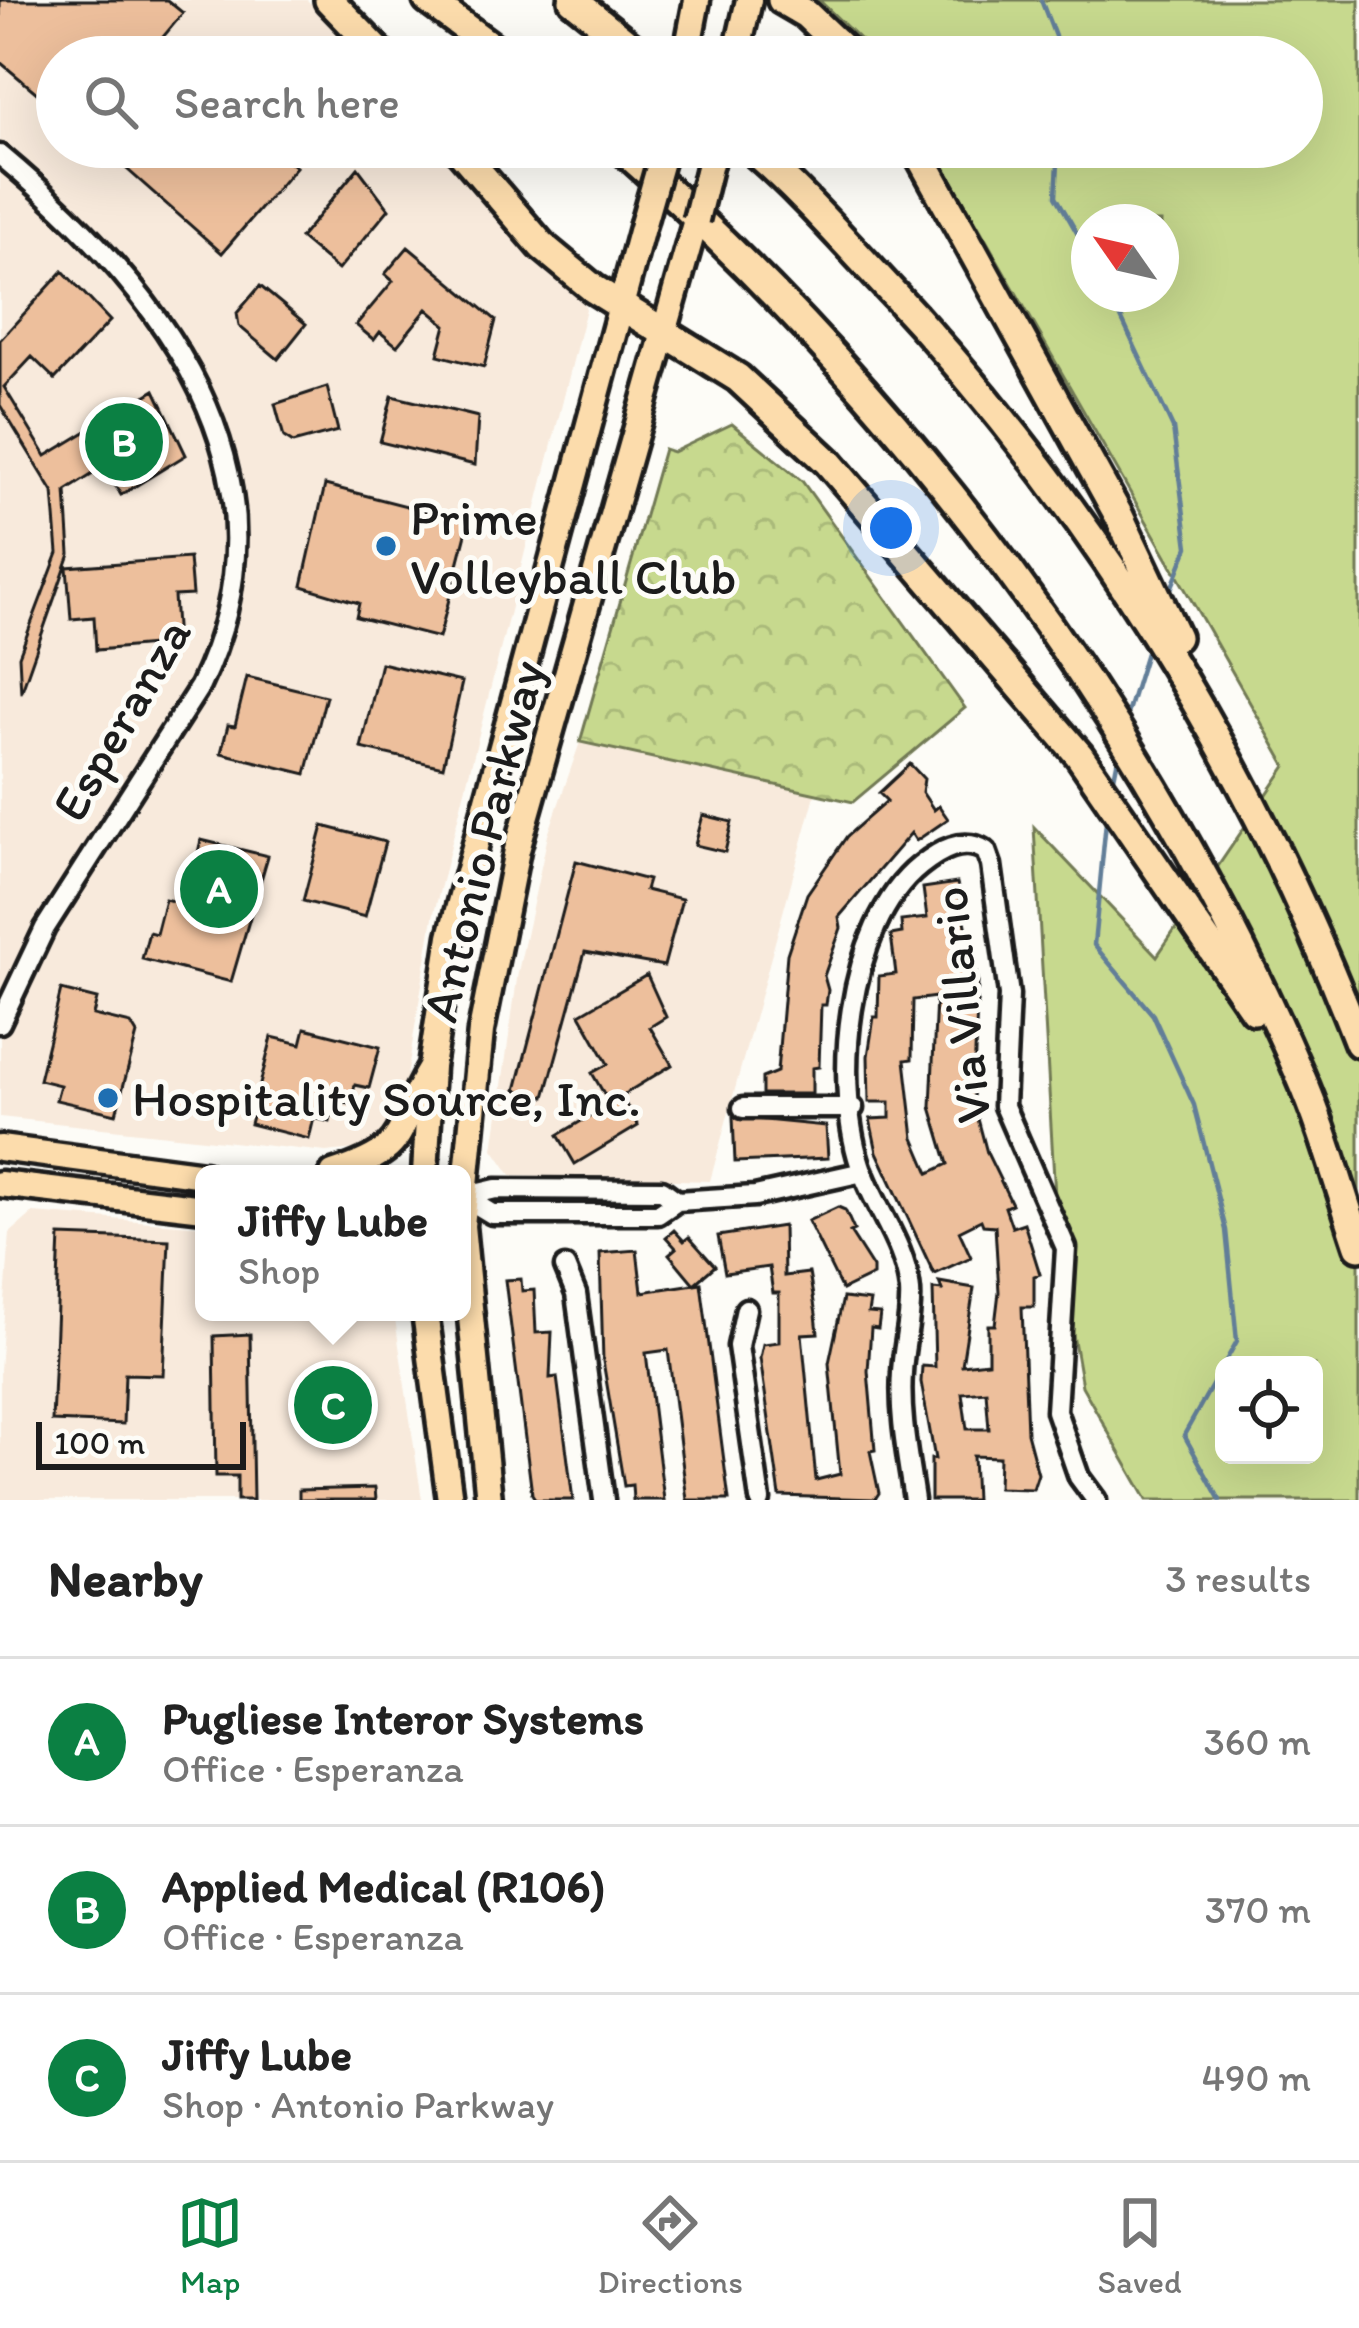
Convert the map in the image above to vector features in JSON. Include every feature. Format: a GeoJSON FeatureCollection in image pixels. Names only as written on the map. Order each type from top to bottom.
{"type":"FeatureCollection","features":[{"type":"Feature","properties":{"kind":"highway"},"geometry":{"type":"LineString","coordinates":[[329,0],[364,36]]}},
{"type":"Feature","properties":{"kind":"highway"},"geometry":{"type":"LineString","coordinates":[[428,0],[477,36]]}},
{"type":"Feature","properties":{"kind":"highway"},"geometry":{"type":"LineString","coordinates":[[573,0],[618,36]]}},
{"type":"Feature","properties":{"kind":"highway"},"geometry":{"type":"LineString","coordinates":[[782,0],[829,36]]}},
{"type":"Feature","properties":{"kind":"highway"},"geometry":{"type":"LineString","coordinates":[[475,168],[542,246],[787,419],[1049,721],[1123,816],[1194,926],[1302,1077]]}},
{"type":"Feature","properties":{"kind":"highway"},"geometry":{"type":"LineString","coordinates":[[643,168],[756,271],[883,408],[1071,657],[1206,880],[1302,1077],[1359,1246]]}},
{"type":"Feature","properties":{"kind":"highway"},"geometry":{"type":"LineString","coordinates":[[769,168],[960,364],[1105,555],[1160,639],[1250,799]]}},
{"type":"Feature","properties":{"kind":"highway"},"geometry":{"type":"LineString","coordinates":[[927,168],[1119,516],[1359,1043]]}},
{"type":"Feature","properties":{"kind":"main road"},"geometry":{"type":"LineString","coordinates":[[691,36],[697,0]]}},
{"type":"Feature","properties":{"kind":"main road"},"geometry":{"type":"LineString","coordinates":[[740,36],[748,0]]}},
{"type":"Feature","properties":{"kind":"main road","name":"Antonio Parkway"},"geometry":{"type":"LineString","coordinates":[[425,1165],[431,1066],[451,936],[658,168]]}},
{"type":"Feature","properties":{"kind":"main road","name":"Antonio Parkway"},"geometry":{"type":"LineString","coordinates":[[466,1165],[481,1030],[517,850],[708,168]]}},
{"type":"Feature","properties":{"kind":"main road"},"geometry":{"type":"LineString","coordinates":[[363,1165],[398,1141],[411,1118],[414,1094],[431,1066]]}},
{"type":"Feature","properties":{"kind":"main road"},"geometry":{"type":"LineString","coordinates":[[0,1148],[195,1174]]}},
{"type":"Feature","properties":{"kind":"main road"},"geometry":{"type":"LineString","coordinates":[[0,1184],[195,1207]]}},
{"type":"Feature","properties":{"kind":"main road"},"geometry":{"type":"LineString","coordinates":[[423,1321],[450,1500]]}},
{"type":"Feature","properties":{"kind":"main road","name":"Antonio Parkway"},"geometry":{"type":"LineString","coordinates":[[468,1321],[489,1500]]}},
{"type":"Feature","properties":{"kind":"street","name":"Esperanza"},"geometry":{"type":"LineString","coordinates":[[0,155],[98,247],[177,344],[210,406],[226,456],[235,574],[225,621],[200,686],[45,928],[0,1023]]}},
{"type":"Feature","properties":{"kind":"street","name":"Via Villario"},"geometry":{"type":"LineString","coordinates":[[853,1108],[850,1036],[856,988],[864,947],[878,915],[912,872],[934,855],[953,846],[977,845],[991,865],[1009,995],[1004,1106],[1066,1248],[1056,1411],[1078,1477],[1096,1500]]}},
{"type":"Feature","properties":{"kind":"street"},"geometry":{"type":"LineString","coordinates":[[743,1108],[853,1108],[862,1172],[898,1244],[910,1292],[901,1403],[914,1500]]}},
{"type":"Feature","properties":{"kind":"street"},"geometry":{"type":"LineString","coordinates":[[471,1202],[492,1214],[658,1214],[677,1201],[755,1196],[862,1172]]}},
{"type":"Feature","properties":{"kind":"street"},"geometry":{"type":"LineString","coordinates":[[565,1267],[576,1294],[604,1500]]}},
{"type":"Feature","properties":{"kind":"street"},"geometry":{"type":"LineString","coordinates":[[746,1310],[738,1346],[760,1500]]}},
{"type":"Feature","properties":{"kind":"shaded area"},"geometry":{"type":"Polygon","coordinates":[[[0,0],[307,0],[345,36],[36,36],[36,168],[458,168],[507,229],[580,294],[586,309],[433,917],[402,1107],[382,1138],[365,1148],[326,1152],[0,1117],[0,0]]]}},
{"type":"Feature","properties":{"kind":"shaded area"},"geometry":{"type":"Polygon","coordinates":[[[580,742],[815,795],[710,1181],[511,1175],[493,1149],[518,972],[548,835],[580,742]]]}},
{"type":"Feature","properties":{"kind":"shaded area"},"geometry":{"type":"Polygon","coordinates":[[[33,1213],[195,1225],[195,1321],[395,1321],[422,1500],[0,1500],[0,1370],[10,1233],[33,1213]]]}},
{"type":"Feature","properties":{"kind":"green space"},"geometry":{"type":"Polygon","coordinates":[[[819,0],[1359,0],[1359,1500],[1147,1500],[1082,1386],[1058,1249],[1034,827],[1157,956],[1286,766],[945,168],[1323,168],[1323,36],[856,36],[819,0]]]}},
{"type":"Feature","properties":{"kind":"green space"},"geometry":{"type":"Polygon","coordinates":[[[732,424],[802,481],[965,708],[853,802],[580,742],[664,449],[673,452],[732,424]]]}},
{"type":"Feature","properties":{"kind":"building"},"geometry":{"type":"Polygon","coordinates":[[[0,0],[167,0],[183,13],[164,36],[36,36],[36,92],[0,62],[0,0]]]}},
{"type":"Feature","properties":{"kind":"building"},"geometry":{"type":"Polygon","coordinates":[[[126,168],[295,168],[222,253],[126,168]]]}},
{"type":"Feature","properties":{"kind":"building"},"geometry":{"type":"Polygon","coordinates":[[[358,168],[389,209],[338,270],[300,238],[358,168]]]}},
{"type":"Feature","properties":{"kind":"building"},"geometry":{"type":"Polygon","coordinates":[[[408,247],[496,320],[484,367],[438,355],[446,325],[427,309],[397,346],[380,332],[374,340],[356,325],[393,281],[385,274],[408,247]]]}},
{"type":"Feature","properties":{"kind":"building"},"geometry":{"type":"Polygon","coordinates":[[[63,271],[110,321],[55,379],[32,357],[4,387],[46,456],[155,390],[186,455],[121,495],[104,467],[66,491],[70,554],[21,693],[19,656],[58,553],[53,492],[0,405],[0,340],[63,271]]]}},
{"type":"Feature","properties":{"kind":"building"},"geometry":{"type":"Polygon","coordinates":[[[260,286],[306,324],[278,359],[239,326],[237,313],[260,286]]]}},
{"type":"Feature","properties":{"kind":"building"},"geometry":{"type":"Polygon","coordinates":[[[327,387],[338,431],[293,443],[284,437],[275,404],[327,387]]]}},
{"type":"Feature","properties":{"kind":"building"},"geometry":{"type":"Polygon","coordinates":[[[392,396],[478,417],[475,465],[380,442],[392,396]]]}},
{"type":"Feature","properties":{"kind":"building","name":"Prime Volleyball Club"},"geometry":{"type":"Polygon","coordinates":[[[325,485],[469,522],[439,638],[356,617],[359,603],[302,586],[325,485]]]}},
{"type":"Feature","properties":{"kind":"building"},"geometry":{"type":"Polygon","coordinates":[[[189,558],[192,595],[174,596],[177,643],[96,650],[94,617],[71,619],[67,567],[189,558]]]}},
{"type":"Feature","properties":{"kind":"building"},"geometry":{"type":"Polygon","coordinates":[[[381,663],[462,682],[443,767],[361,748],[381,663]]]}},
{"type":"Feature","properties":{"kind":"building"},"geometry":{"type":"Polygon","coordinates":[[[247,677],[326,696],[306,774],[221,753],[228,725],[235,726],[247,677]]]}},
{"type":"Feature","properties":{"kind":"building"},"geometry":{"type":"Polygon","coordinates":[[[910,764],[924,779],[922,792],[934,810],[939,806],[948,819],[916,841],[911,833],[839,917],[841,928],[824,976],[828,990],[826,1005],[821,1005],[819,1067],[812,1068],[812,1094],[762,1094],[762,1078],[777,1072],[787,954],[807,894],[847,836],[887,801],[879,793],[910,764]]]}},
{"type":"Feature","properties":{"kind":"building"},"geometry":{"type":"Polygon","coordinates":[[[703,815],[732,822],[725,852],[695,845],[703,815]]]}},
{"type":"Feature","properties":{"kind":"building"},"geometry":{"type":"Polygon","coordinates":[[[323,826],[385,842],[365,917],[303,901],[323,826]]]}},
{"type":"Feature","properties":{"kind":"building"},"geometry":{"type":"Polygon","coordinates":[[[201,840],[268,856],[231,982],[142,959],[149,932],[156,934],[165,899],[176,902],[183,875],[192,877],[201,840]]]}},
{"type":"Feature","properties":{"kind":"building"},"geometry":{"type":"Polygon","coordinates":[[[576,861],[648,880],[645,890],[682,899],[664,966],[585,952],[545,1097],[516,1090],[576,861]]]}},
{"type":"Feature","properties":{"kind":"building"},"geometry":{"type":"Polygon","coordinates":[[[957,883],[978,982],[973,1100],[987,1153],[1012,1204],[1005,1207],[1012,1227],[1024,1223],[1040,1274],[1034,1276],[1034,1307],[1022,1307],[1027,1433],[1038,1474],[1033,1489],[998,1488],[999,1457],[973,1456],[975,1500],[931,1500],[931,1459],[935,1459],[922,1366],[935,1367],[933,1289],[942,1290],[939,1282],[974,1288],[962,1365],[988,1362],[988,1325],[995,1325],[999,1292],[995,1226],[983,1225],[981,1220],[959,1231],[971,1257],[934,1274],[877,1152],[870,1119],[890,1118],[890,1102],[869,1102],[868,1056],[874,1017],[878,1017],[879,976],[896,974],[891,935],[902,933],[901,921],[927,918],[923,888],[957,883]],[[936,997],[913,1000],[912,1059],[905,1060],[914,1138],[929,1173],[948,1164],[931,1107],[936,997]],[[986,1391],[962,1393],[967,1429],[989,1429],[986,1391]]]}},
{"type":"Feature","properties":{"kind":"building"},"geometry":{"type":"Polygon","coordinates":[[[647,975],[666,1017],[650,1027],[672,1065],[621,1096],[638,1126],[575,1164],[558,1135],[610,1104],[592,1073],[608,1064],[580,1014],[647,975]]]}},
{"type":"Feature","properties":{"kind":"building"},"geometry":{"type":"Polygon","coordinates":[[[61,990],[97,999],[93,1015],[131,1024],[137,1034],[116,1114],[56,1100],[60,1085],[39,1080],[61,990]]]}},
{"type":"Feature","properties":{"kind":"building"},"geometry":{"type":"Polygon","coordinates":[[[305,1028],[380,1047],[369,1088],[355,1085],[350,1104],[335,1101],[330,1122],[314,1118],[309,1139],[250,1124],[272,1037],[301,1044],[305,1028]]]}},
{"type":"Feature","properties":{"kind":"building"},"geometry":{"type":"Polygon","coordinates":[[[733,1117],[826,1126],[828,1158],[735,1162],[733,1117]]]}},
{"type":"Feature","properties":{"kind":"building"},"geometry":{"type":"Polygon","coordinates":[[[838,1207],[845,1210],[854,1230],[850,1232],[873,1268],[873,1275],[842,1290],[808,1221],[838,1207]]]}},
{"type":"Feature","properties":{"kind":"building"},"geometry":{"type":"Polygon","coordinates":[[[783,1226],[784,1276],[809,1273],[816,1314],[818,1333],[802,1334],[816,1480],[840,1474],[829,1363],[843,1298],[870,1301],[868,1313],[880,1314],[878,1329],[871,1328],[868,1371],[875,1450],[870,1451],[879,1493],[875,1499],[780,1496],[760,1358],[763,1344],[779,1342],[779,1293],[773,1293],[769,1267],[725,1273],[718,1236],[783,1226]]]}},
{"type":"Feature","properties":{"kind":"building"},"geometry":{"type":"Polygon","coordinates":[[[674,1230],[684,1241],[689,1237],[715,1266],[694,1284],[669,1254],[676,1248],[666,1237],[674,1230]]]}},
{"type":"Feature","properties":{"kind":"building"},"geometry":{"type":"Polygon","coordinates":[[[60,1236],[169,1240],[163,1375],[125,1374],[123,1424],[52,1421],[60,1236]]]}},
{"type":"Feature","properties":{"kind":"building"},"geometry":{"type":"Polygon","coordinates":[[[637,1250],[642,1292],[701,1283],[729,1500],[687,1500],[668,1350],[646,1353],[664,1500],[633,1500],[632,1485],[624,1486],[603,1361],[600,1253],[637,1250]]]}},
{"type":"Feature","properties":{"kind":"building"},"geometry":{"type":"Polygon","coordinates":[[[521,1279],[522,1291],[534,1290],[536,1333],[552,1332],[550,1378],[557,1377],[573,1500],[536,1500],[532,1494],[505,1280],[521,1279]]]}},
{"type":"Feature","properties":{"kind":"building"},"geometry":{"type":"Polygon","coordinates":[[[250,1334],[253,1500],[237,1500],[237,1476],[216,1476],[214,1336],[250,1334]]]}},
{"type":"Feature","properties":{"kind":"building"},"geometry":{"type":"Polygon","coordinates":[[[311,1392],[354,1392],[354,1419],[311,1419],[311,1392]]]}},
{"type":"Feature","properties":{"kind":"building"},"geometry":{"type":"Polygon","coordinates":[[[375,1488],[376,1500],[299,1500],[299,1490],[375,1488]]]}},
{"type":"Feature","properties":{"kind":"waterway"},"geometry":{"type":"LineString","coordinates":[[1041,0],[1055,36]]}},
{"type":"Feature","properties":{"kind":"waterway"},"geometry":{"type":"LineString","coordinates":[[1058,168],[1056,196],[1071,222]]}},
{"type":"Feature","properties":{"kind":"waterway"},"geometry":{"type":"LineString","coordinates":[[1118,312],[1173,428],[1188,547],[1169,594]]}},
{"type":"Feature","properties":{"kind":"waterway"},"geometry":{"type":"LineString","coordinates":[[1124,724],[1149,643]]}},
{"type":"Feature","properties":{"kind":"waterway"},"geometry":{"type":"LineString","coordinates":[[1113,783],[1119,753]]}},
{"type":"Feature","properties":{"kind":"waterway"},"geometry":{"type":"LineString","coordinates":[[1107,811],[1094,945],[1153,1015],[1194,1105],[1226,1230],[1237,1341],[1184,1435],[1220,1500]]}},
{"type":"Feature","properties":{"kind":"place","name":"Applied Medical (R106)"},"geometry":{"type":"Point","coordinates":[124,442]}},
{"type":"Feature","properties":{"kind":"place","name":"Prime Volleyball Club"},"geometry":{"type":"Point","coordinates":[386,546]}},
{"type":"Feature","properties":{"kind":"place","name":"Pugliese Interor Systems"},"geometry":{"type":"Point","coordinates":[219,889]}},
{"type":"Feature","properties":{"kind":"place","name":"Hospitality Source, Inc."},"geometry":{"type":"Point","coordinates":[108,1098]}},
{"type":"Feature","properties":{"kind":"place","name":"Jiffy Lube"},"geometry":{"type":"Point","coordinates":[333,1405]}}]}
